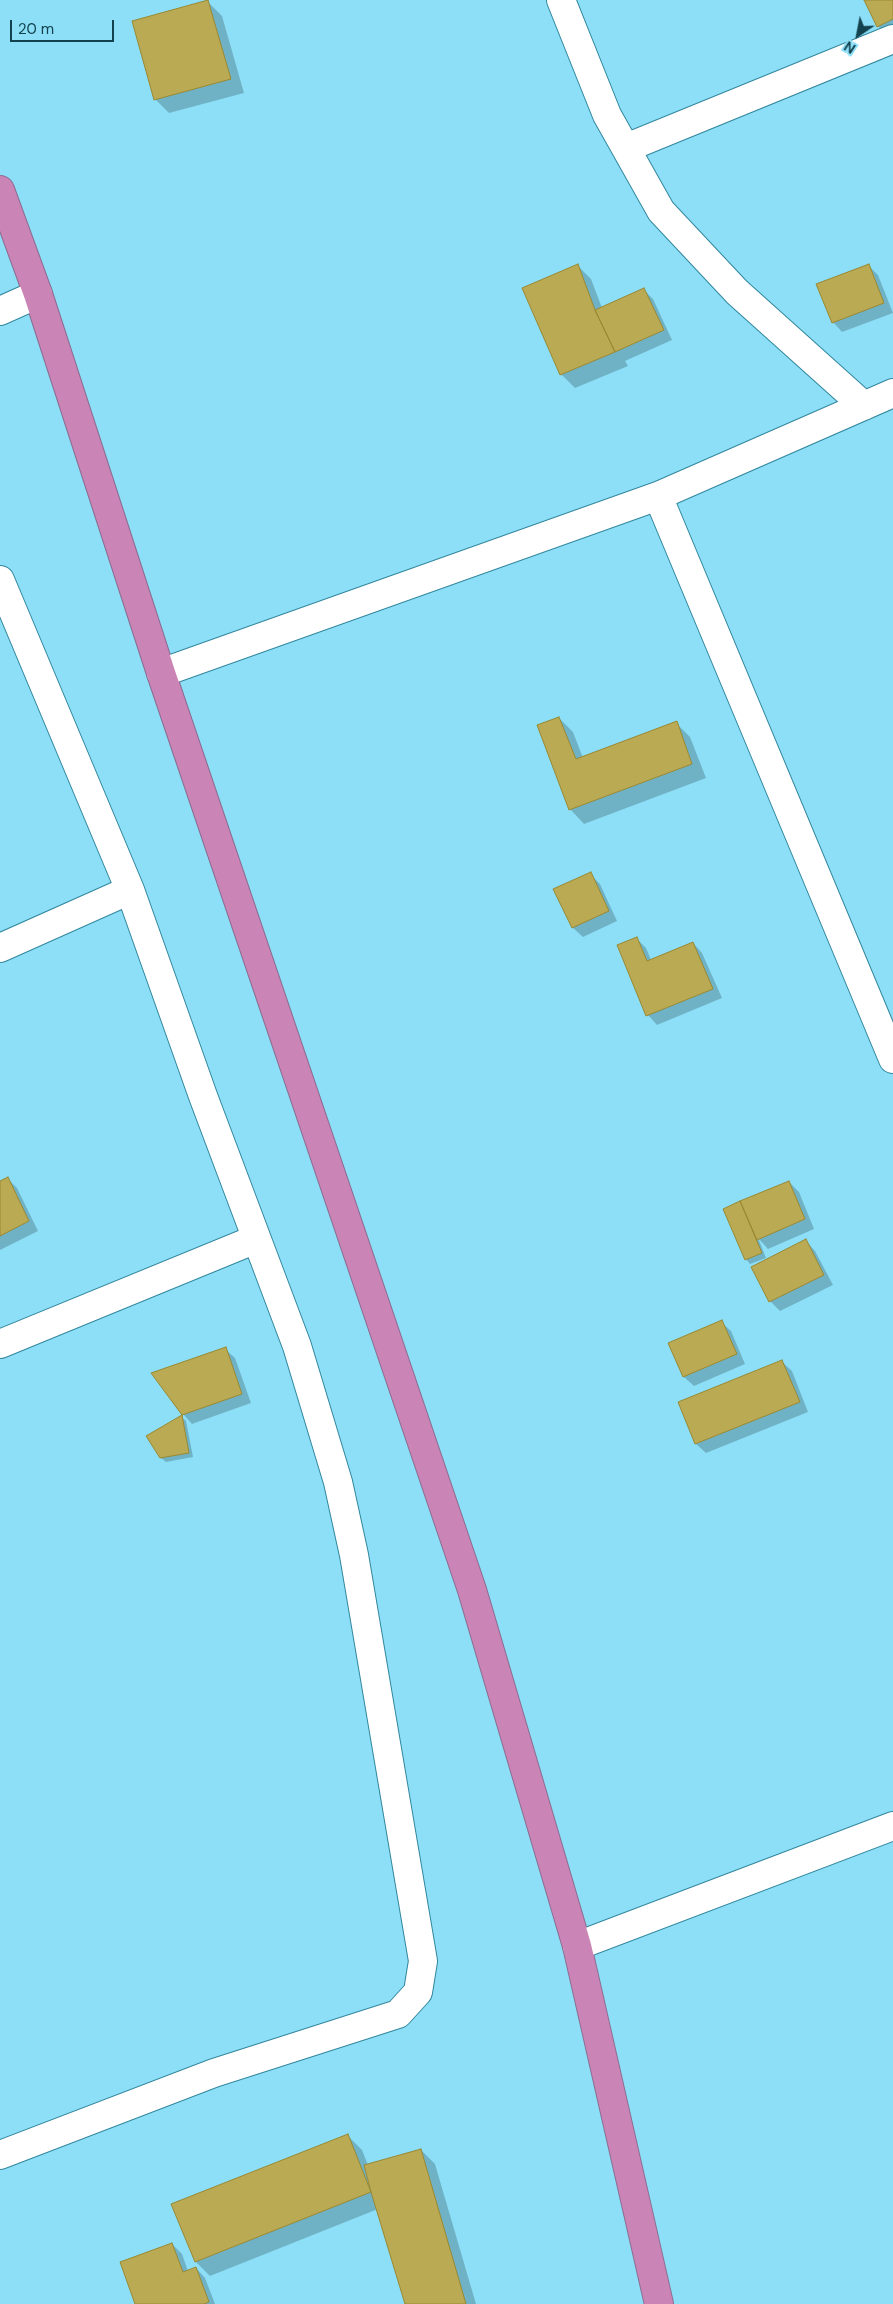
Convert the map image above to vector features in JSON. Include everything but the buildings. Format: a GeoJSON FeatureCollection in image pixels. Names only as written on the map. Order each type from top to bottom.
{"type":"FeatureCollection","features":[{"type":"Feature","properties":{"kind":"highway"},"geometry":{"type":"LineString","coordinates":[[0,190],[38,294],[161,673],[472,1590],[577,1946],[659,2304]]}},
{"type":"Feature","properties":{"kind":"street"},"geometry":{"type":"LineString","coordinates":[[561,0],[607,115],[661,211],[736,292],[864,406]]}},
{"type":"Feature","properties":{"kind":"street"},"geometry":{"type":"LineString","coordinates":[[626,148],[893,39]]}},
{"type":"Feature","properties":{"kind":"street"},"geometry":{"type":"LineString","coordinates":[[0,311],[38,294]]}},
{"type":"Feature","properties":{"kind":"street"},"geometry":{"type":"LineString","coordinates":[[161,673],[658,496],[893,393]]}},
{"type":"Feature","properties":{"kind":"street"},"geometry":{"type":"LineString","coordinates":[[658,496],[893,1059]]}},
{"type":"Feature","properties":{"kind":"street"},"geometry":{"type":"LineString","coordinates":[[0,580],[130,890],[296,1346],[338,1482],[354,1555],[423,1961],[418,1992],[398,2014],[214,2073],[0,2155]]}},
{"type":"Feature","properties":{"kind":"street"},"geometry":{"type":"LineString","coordinates":[[0,948],[130,890]]}},
{"type":"Feature","properties":{"kind":"street"},"geometry":{"type":"LineString","coordinates":[[0,1344],[256,1239]]}},
{"type":"Feature","properties":{"kind":"street"},"geometry":{"type":"LineString","coordinates":[[577,1946],[893,1826]]}}]}
